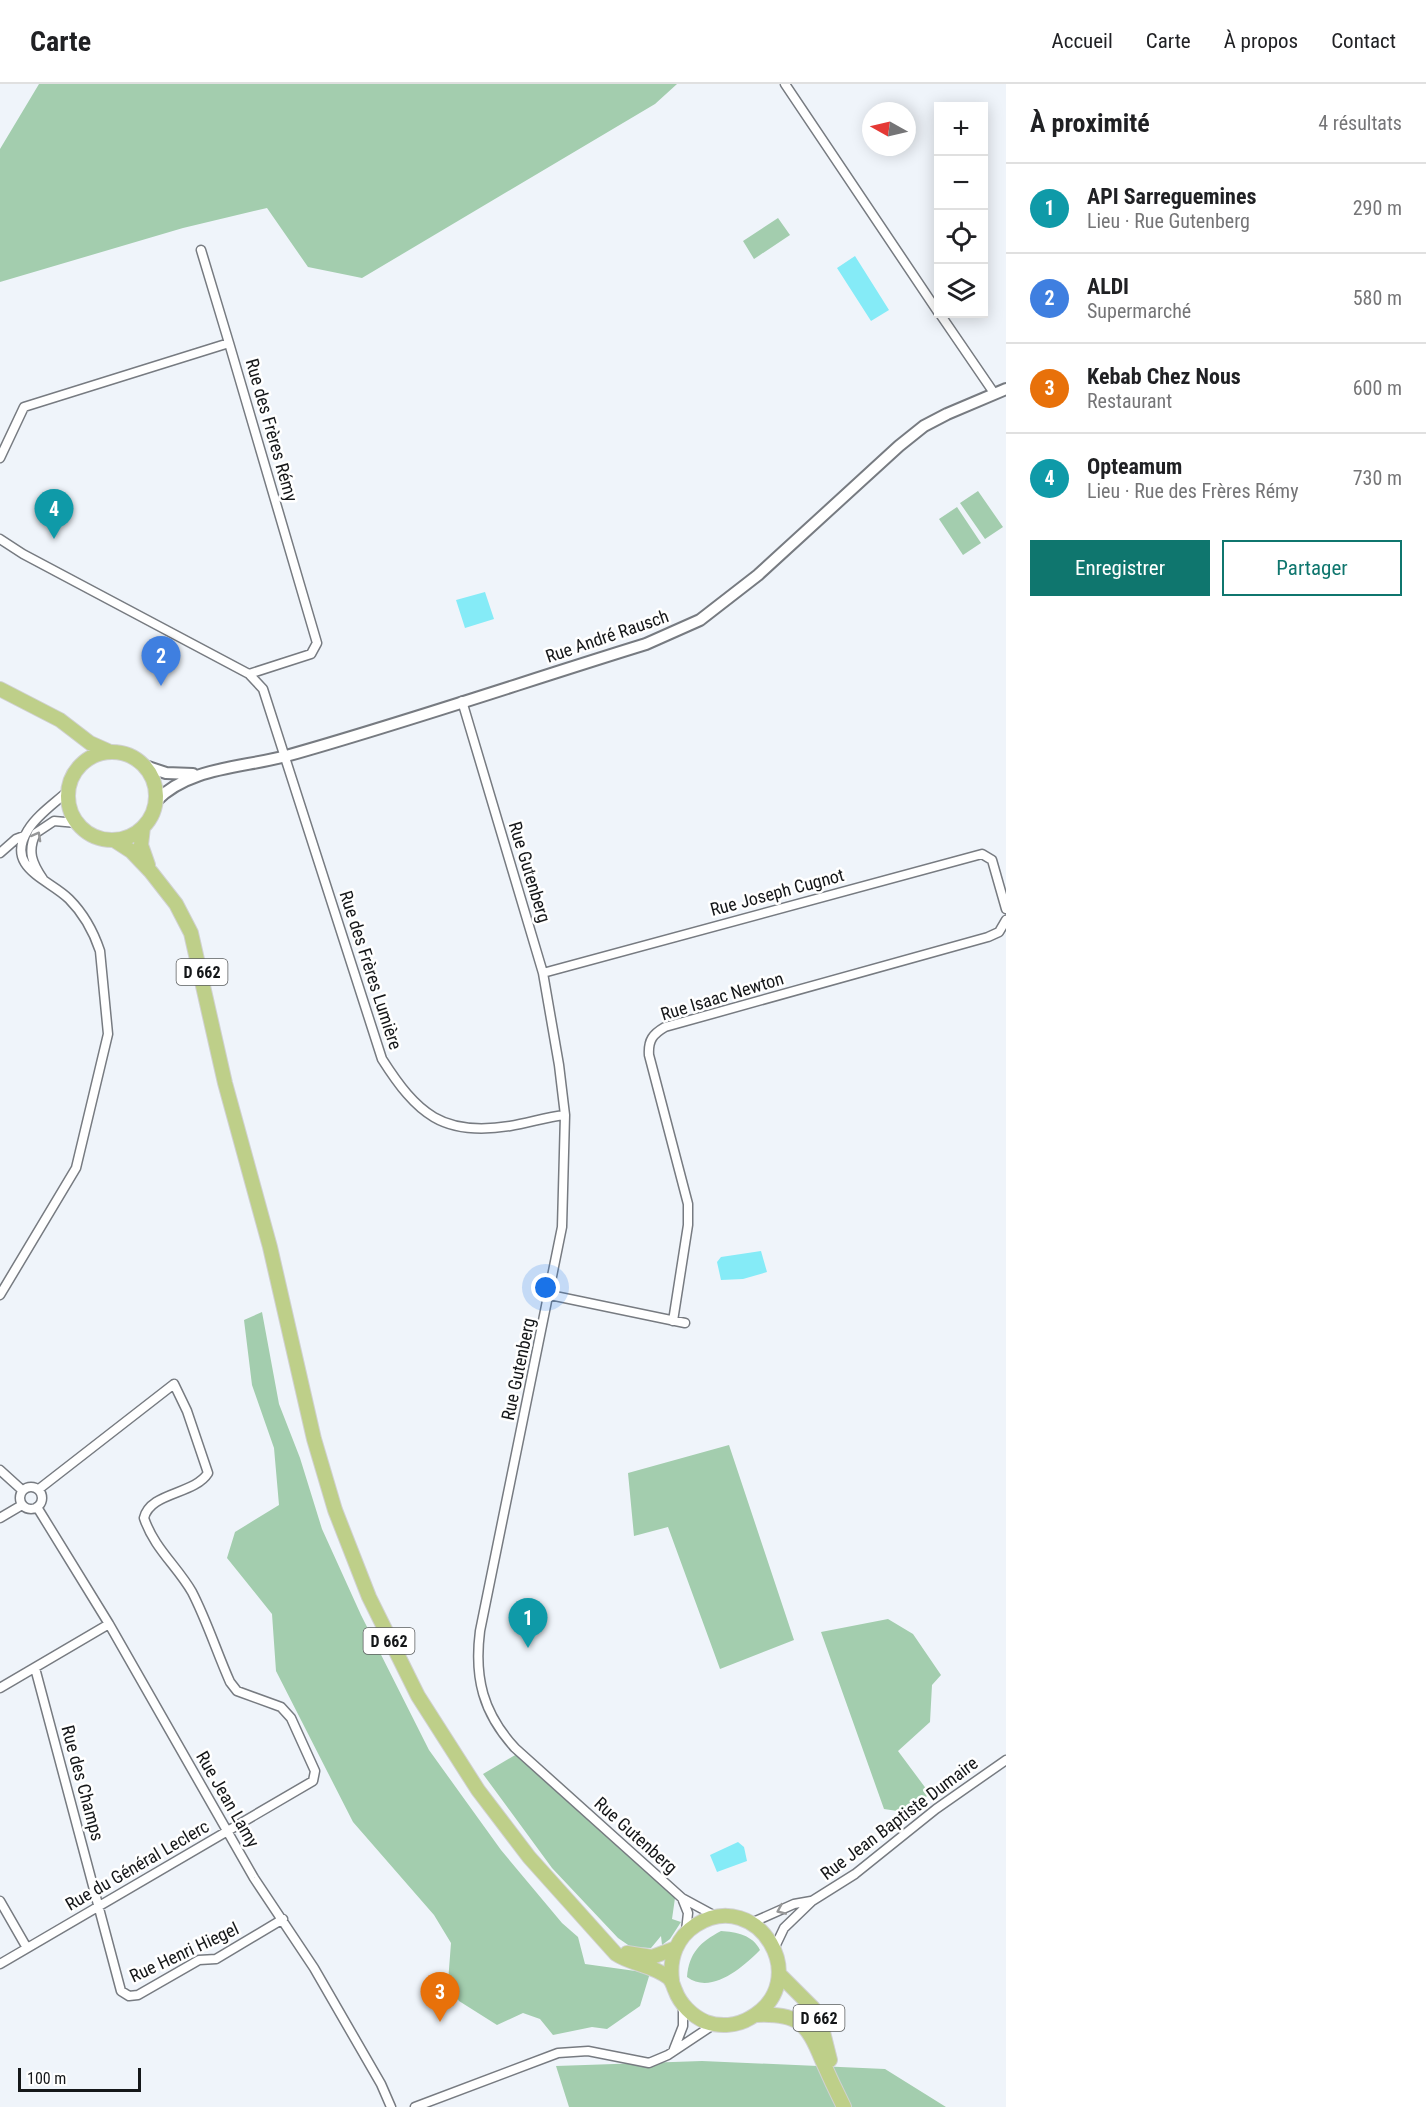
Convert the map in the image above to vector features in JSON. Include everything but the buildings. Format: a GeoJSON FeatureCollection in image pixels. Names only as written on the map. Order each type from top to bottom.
{"type":"FeatureCollection","features":[{"type":"Feature","properties":{"kind":"main road"},"geometry":{"type":"LineString","coordinates":[[0,689],[74,730],[108,752]]}},
{"type":"Feature","properties":{"kind":"main road"},"geometry":{"type":"LineString","coordinates":[[74,730],[80,748],[79,766],[68,791],[68,802],[77,823],[93,836],[114,840],[130,836],[143,827],[156,801],[154,783],[145,766],[124,753],[108,752],[92,756],[79,766]]}},
{"type":"Feature","properties":{"kind":"main road","name":"D 662"},"geometry":{"type":"LineString","coordinates":[[143,827],[141,845],[151,872]]}},
{"type":"Feature","properties":{"kind":"main road","name":"D 662"},"geometry":{"type":"LineString","coordinates":[[114,840],[131,851],[151,872],[184,917],[197,952],[225,1083],[270,1247],[312,1430],[335,1510],[369,1597],[418,1696],[478,1790],[530,1857],[607,1941],[616,1954],[624,1960],[657,1971],[672,1980]]}},
{"type":"Feature","properties":{"kind":"main road"},"geometry":{"type":"LineString","coordinates":[[717,1917],[735,1917],[751,1923],[765,1934],[774,1948],[779,1974],[772,1997],[756,2015],[736,2024],[715,2024],[697,2017],[683,2005],[672,1980],[671,1964],[676,1948],[686,1934],[700,1923],[717,1917]]}},
{"type":"Feature","properties":{"kind":"main road","name":"D 662"},"geometry":{"type":"LineString","coordinates":[[607,1941],[628,1953],[644,1957],[658,1956],[676,1948]]}},
{"type":"Feature","properties":{"kind":"main road","name":"D 662"},"geometry":{"type":"LineString","coordinates":[[779,1974],[813,2008],[820,2020],[830,2059],[831,2077]]}},
{"type":"Feature","properties":{"kind":"main road","name":"D 662"},"geometry":{"type":"LineString","coordinates":[[756,2015],[784,2016],[806,2027],[816,2042],[844,2107]]}},
{"type":"Feature","properties":{"kind":"street"},"geometry":{"type":"LineString","coordinates":[[785,84],[934,306]]}},
{"type":"Feature","properties":{"kind":"street"},"geometry":{"type":"LineString","coordinates":[[201,250],[229,343]]}},
{"type":"Feature","properties":{"kind":"street"},"geometry":{"type":"LineString","coordinates":[[942,318],[994,393]]}},
{"type":"Feature","properties":{"kind":"street","name":"Rue des Frères Rémy"},"geometry":{"type":"LineString","coordinates":[[0,458],[24,407],[229,343],[317,643],[311,654],[249,674]]}},
{"type":"Feature","properties":{"kind":"street","name":"Rue André Rausch"},"geometry":{"type":"LineString","coordinates":[[156,801],[176,783],[200,774],[285,756],[646,644],[700,620],[758,575],[913,434],[947,414],[1006,389]]}},
{"type":"Feature","properties":{"kind":"street"},"geometry":{"type":"LineString","coordinates":[[0,538],[24,554],[249,674],[263,689],[285,756]]}},
{"type":"Feature","properties":{"kind":"street","name":"Rue Gutenberg"},"geometry":{"type":"LineString","coordinates":[[462,701],[543,973],[560,1065],[565,1115],[562,1227],[480,1631],[478,1664],[482,1696],[495,1724],[515,1748],[682,1898],[717,1917]]}},
{"type":"Feature","properties":{"kind":"street","name":"Rue des Frères Lumière"},"geometry":{"type":"LineString","coordinates":[[285,756],[382,1059],[402,1091],[438,1122],[476,1131],[565,1115]]}},
{"type":"Feature","properties":{"kind":"street","name":"Rue André Rausch"},"geometry":{"type":"LineString","coordinates":[[145,766],[177,774],[200,774]]}},
{"type":"Feature","properties":{"kind":"street"},"geometry":{"type":"LineString","coordinates":[[0,853],[16,839],[24,836],[38,818],[68,791]]}},
{"type":"Feature","properties":{"kind":"street"},"geometry":{"type":"LineString","coordinates":[[43,879],[32,859],[31,850],[36,833],[54,821],[77,823]]}},
{"type":"Feature","properties":{"kind":"street"},"geometry":{"type":"LineString","coordinates":[[0,1294],[76,1168],[108,1034],[100,951],[96,939],[69,899],[43,879],[32,874],[24,861],[24,836]]}},
{"type":"Feature","properties":{"kind":"street","name":"Rue Joseph Cugnot"},"geometry":{"type":"LineString","coordinates":[[543,973],[982,854],[992,860],[1006,909]]}},
{"type":"Feature","properties":{"kind":"street","name":"Rue Isaac Newton"},"geometry":{"type":"LineString","coordinates":[[674,1321],[688,1204],[649,1055],[648,1045],[654,1034],[676,1024],[988,938],[999,932],[1006,920]]}},
{"type":"Feature","properties":{"kind":"street"},"geometry":{"type":"LineString","coordinates":[[550,1295],[685,1323]]}},
{"type":"Feature","properties":{"kind":"street","name":"Rue du Général Leclerc"},"geometry":{"type":"LineString","coordinates":[[0,1964],[313,1781],[315,1771],[291,1718],[281,1707],[237,1691],[230,1682],[191,1591],[166,1559],[147,1528],[144,1518],[149,1507],[201,1483],[208,1473],[187,1411],[174,1384],[39,1490]]}},
{"type":"Feature","properties":{"kind":"street"},"geometry":{"type":"LineString","coordinates":[[0,1470],[22,1490]]}},
{"type":"Feature","properties":{"kind":"street"},"geometry":{"type":"LineString","coordinates":[[27,1487],[39,1490],[41,1502],[37,1507],[32,1509],[22,1505],[19,1496],[22,1490],[27,1487]]}},
{"type":"Feature","properties":{"kind":"street"},"geometry":{"type":"LineString","coordinates":[[0,1518],[22,1505]]}},
{"type":"Feature","properties":{"kind":"street","name":"Rue Jean Lamy"},"geometry":{"type":"LineString","coordinates":[[37,1507],[109,1624],[254,1878],[283,1919],[381,2084],[390,2107]]}},
{"type":"Feature","properties":{"kind":"street"},"geometry":{"type":"LineString","coordinates":[[0,1688],[109,1624]]}},
{"type":"Feature","properties":{"kind":"street","name":"Rue des Champs"},"geometry":{"type":"LineString","coordinates":[[35,1668],[121,1991],[129,1996]]}},
{"type":"Feature","properties":{"kind":"street","name":"Rue Jean Baptiste Dumaire"},"geometry":{"type":"LineString","coordinates":[[774,1948],[783,1928],[812,1901],[855,1874],[936,1809],[1006,1760]]}},
{"type":"Feature","properties":{"kind":"street","name":"Rue Gutenberg"},"geometry":{"type":"LineString","coordinates":[[682,1898],[688,1913],[686,1934]]}},
{"type":"Feature","properties":{"kind":"street"},"geometry":{"type":"LineString","coordinates":[[0,1900],[27,1948]]}},
{"type":"Feature","properties":{"kind":"street","name":"Rue Jean Baptiste Dumaire"},"geometry":{"type":"LineString","coordinates":[[751,1923],[794,1904],[812,1901]]}},
{"type":"Feature","properties":{"kind":"street","name":"Rue Henri Hiegel"},"geometry":{"type":"LineString","coordinates":[[129,1996],[138,1995],[199,1960],[216,1959],[283,1919]]}},
{"type":"Feature","properties":{"kind":"street"},"geometry":{"type":"LineString","coordinates":[[674,2050],[683,2026],[683,2005]]}},
{"type":"Feature","properties":{"kind":"street"},"geometry":{"type":"LineString","coordinates":[[416,2107],[558,2052],[588,2051],[649,2063],[715,2024]]}},
{"type":"Feature","properties":{"kind":"green space"},"geometry":{"type":"Polygon","coordinates":[[[39,84],[677,84],[655,104],[362,278],[308,267],[267,208],[183,228],[0,282],[0,149],[39,84]]]}},
{"type":"Feature","properties":{"kind":"green space"},"geometry":{"type":"Polygon","coordinates":[[[778,218],[790,235],[754,259],[743,241],[778,218]]]}},
{"type":"Feature","properties":{"kind":"green space"},"geometry":{"type":"Polygon","coordinates":[[[978,491],[1003,527],[985,539],[960,503],[978,491]]]}},
{"type":"Feature","properties":{"kind":"green space"},"geometry":{"type":"Polygon","coordinates":[[[957,507],[981,543],[963,555],[939,519],[957,507]]]}},
{"type":"Feature","properties":{"kind":"green space"},"geometry":{"type":"Polygon","coordinates":[[[262,1312],[279,1404],[300,1458],[322,1529],[361,1615],[429,1750],[501,1850],[562,1923],[578,1937],[585,1964],[650,1973],[640,2006],[607,2029],[592,2027],[553,2035],[540,2019],[523,2013],[497,2025],[459,2001],[448,1982],[451,1943],[434,1915],[353,1822],[276,1671],[272,1614],[227,1558],[235,1532],[279,1505],[274,1448],[252,1385],[244,1320],[262,1312]]]}},
{"type":"Feature","properties":{"kind":"green space"},"geometry":{"type":"Polygon","coordinates":[[[729,1445],[794,1640],[720,1669],[668,1527],[634,1536],[628,1473],[729,1445]]]}},
{"type":"Feature","properties":{"kind":"green space"},"geometry":{"type":"Polygon","coordinates":[[[888,1619],[913,1634],[941,1675],[932,1685],[930,1722],[898,1751],[930,1794],[904,1812],[884,1809],[821,1632],[888,1619]]]}},
{"type":"Feature","properties":{"kind":"green space"},"geometry":{"type":"Polygon","coordinates":[[[517,1754],[669,1890],[675,1898],[672,1919],[681,1922],[670,1939],[662,1945],[661,1936],[651,1948],[631,1947],[618,1938],[552,1868],[483,1774],[517,1754]]]}},
{"type":"Feature","properties":{"kind":"green space"},"geometry":{"type":"Polygon","coordinates":[[[721,1931],[738,1933],[749,1938],[760,1950],[735,1971],[716,1981],[696,1982],[687,1977],[690,1961],[697,1949],[707,1939],[721,1931]]]}},
{"type":"Feature","properties":{"kind":"green space"},"geometry":{"type":"Polygon","coordinates":[[[702,2061],[885,2069],[946,2107],[569,2107],[556,2066],[702,2061]]]}},
{"type":"Feature","properties":{"kind":"water"},"geometry":{"type":"Polygon","coordinates":[[[855,256],[889,310],[871,321],[837,268],[855,256]]]}},
{"type":"Feature","properties":{"kind":"water"},"geometry":{"type":"Polygon","coordinates":[[[485,592],[494,619],[465,628],[456,600],[485,592]]]}},
{"type":"Feature","properties":{"kind":"water"},"geometry":{"type":"Polygon","coordinates":[[[761,1251],[767,1272],[743,1279],[721,1280],[717,1262],[721,1257],[761,1251]]]}},
{"type":"Feature","properties":{"kind":"water"},"geometry":{"type":"Polygon","coordinates":[[[738,1842],[744,1847],[747,1861],[717,1872],[710,1855],[738,1842]]]}},
{"type":"Feature","properties":{"kind":"place","name":"Opteamum"},"geometry":{"type":"Point","coordinates":[54,539]}},
{"type":"Feature","properties":{"kind":"place","name":"ALDI"},"geometry":{"type":"Point","coordinates":[161,686]}},
{"type":"Feature","properties":{"kind":"place","name":"API Sarreguemines"},"geometry":{"type":"Point","coordinates":[528,1648]}},
{"type":"Feature","properties":{"kind":"place","name":"Kebab Chez Nous"},"geometry":{"type":"Point","coordinates":[440,2022]}}]}
